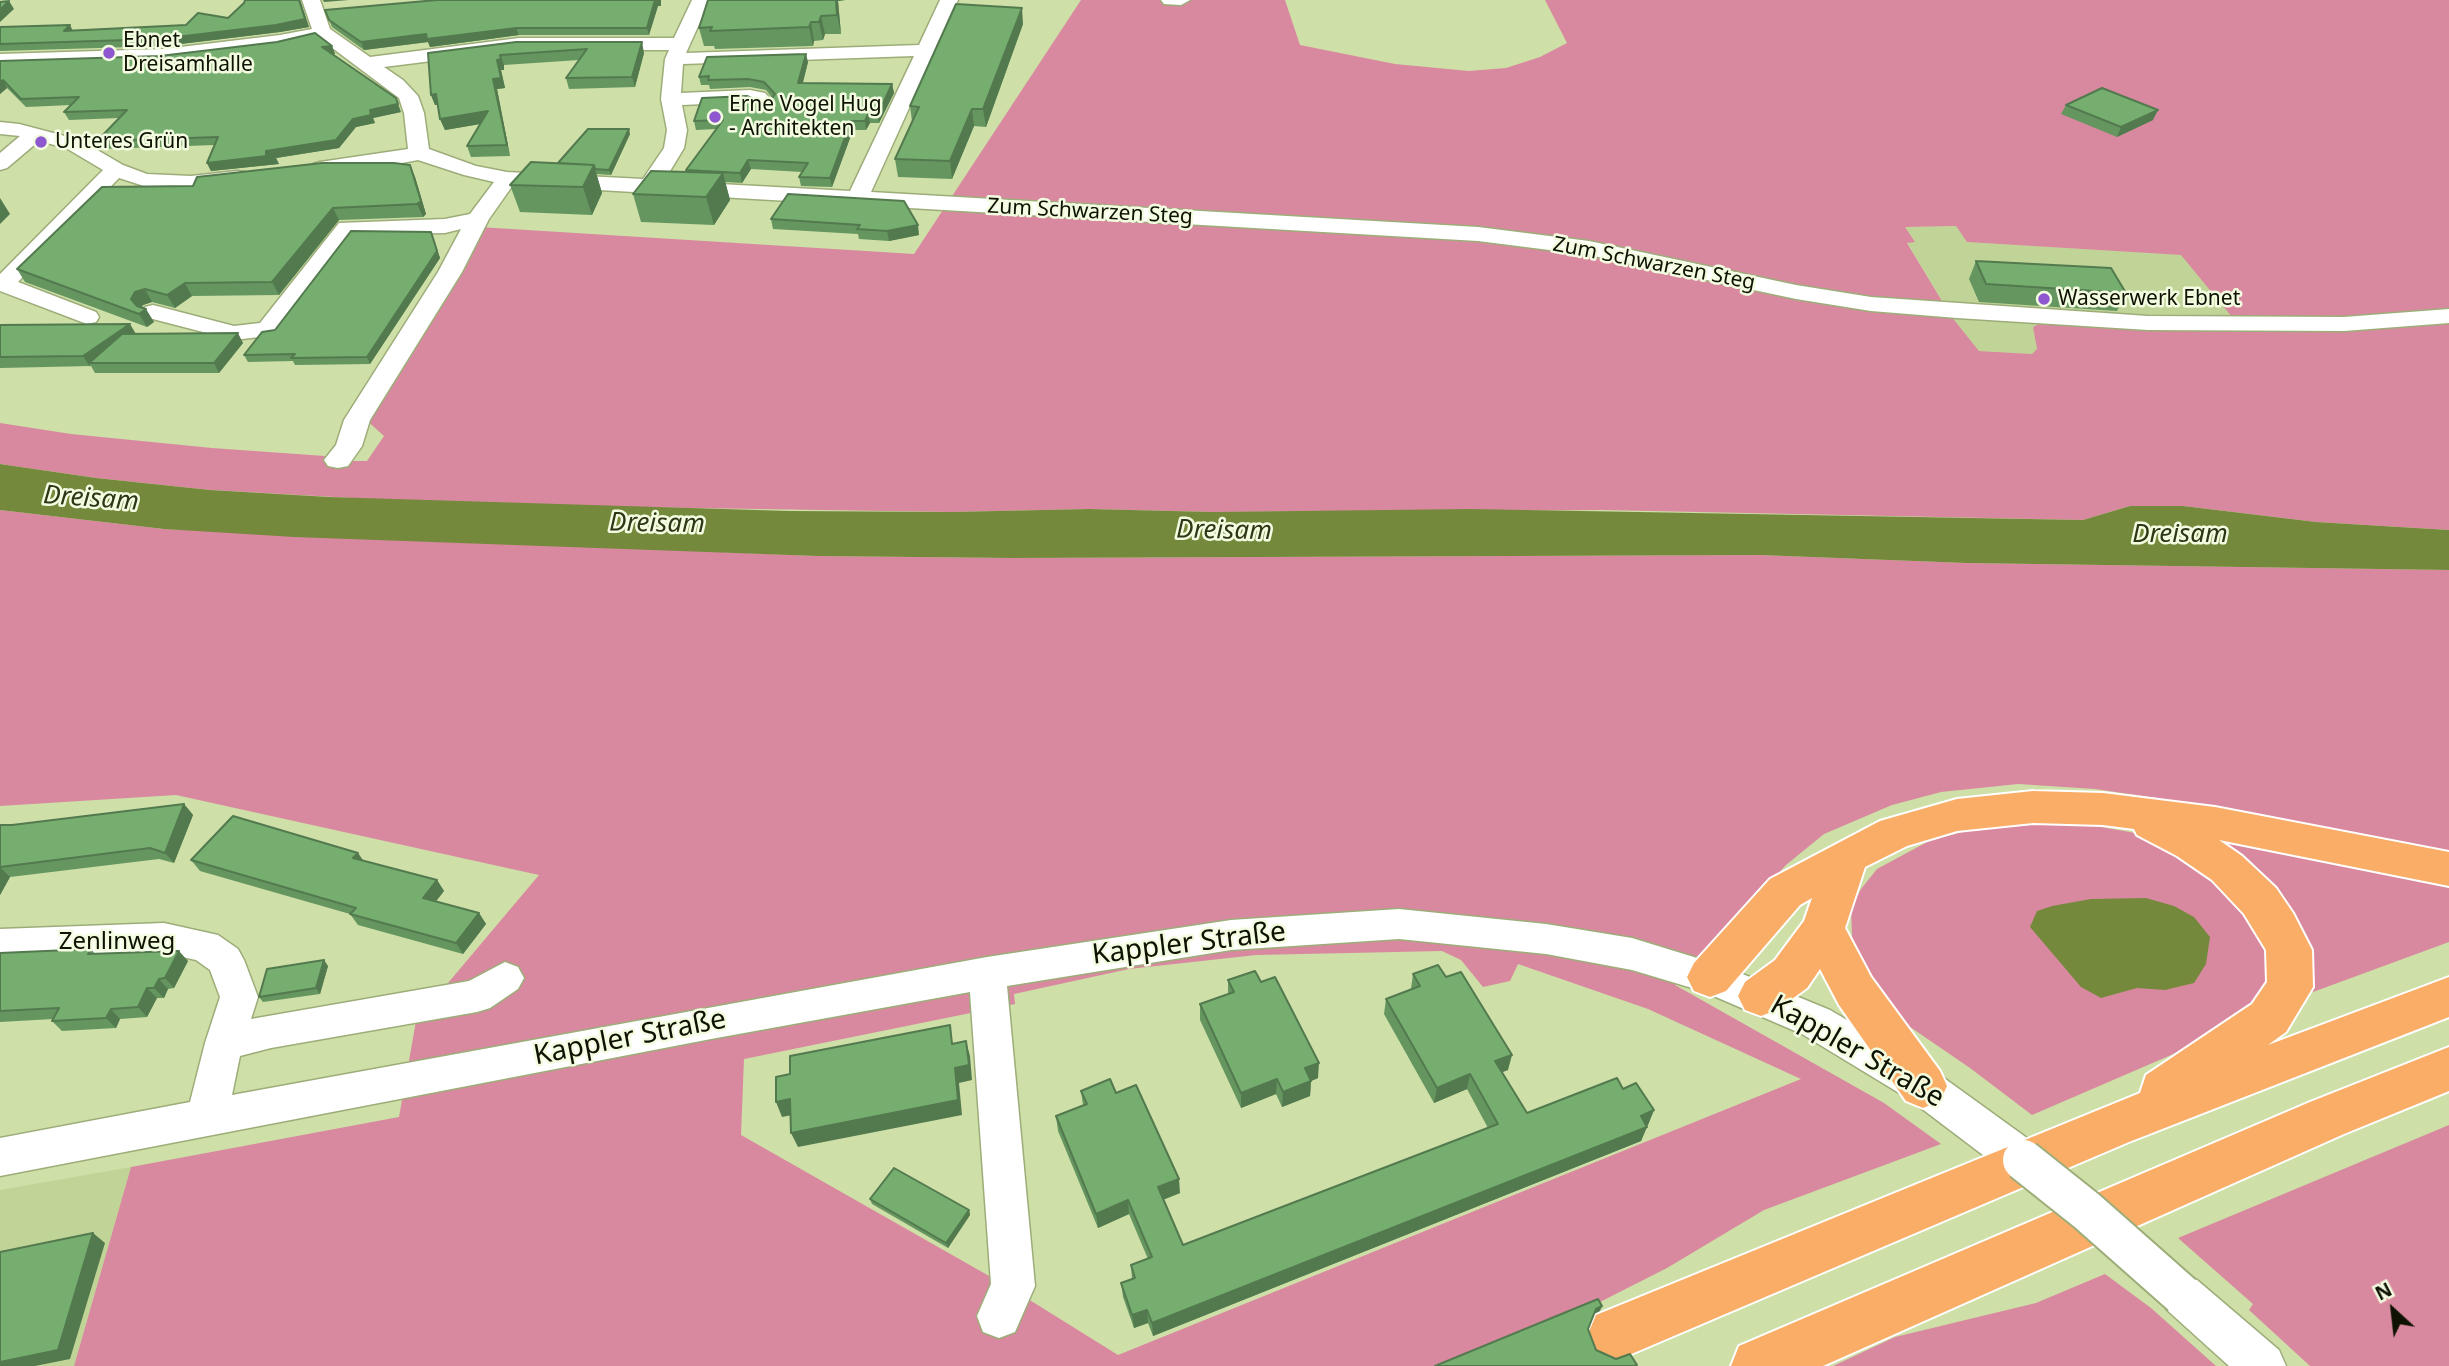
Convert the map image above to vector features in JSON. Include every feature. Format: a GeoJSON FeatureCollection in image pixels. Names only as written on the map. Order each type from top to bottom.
{"type":"FeatureCollection","features":[{"type":"Feature","properties":{"kind":"highway"},"geometry":{"type":"LineString","coordinates":[[1710,977],[1786,892],[1895,833],[1957,815],[2034,807],[2103,809],[2215,823],[2449,869]]}},
{"type":"Feature","properties":{"kind":"highway"},"geometry":{"type":"LineString","coordinates":[[2112,1126],[2269,1018],[2290,986],[2289,950],[2260,901],[2227,868],[2134,814]]}},
{"type":"Feature","properties":{"kind":"highway"},"geometry":{"type":"LineString","coordinates":[[1761,996],[1791,974],[1822,929],[1847,858]]}},
{"type":"Feature","properties":{"kind":"highway"},"geometry":{"type":"LineString","coordinates":[[1822,929],[1855,991],[1923,1086]]}},
{"type":"Feature","properties":{"kind":"highway"},"geometry":{"type":"LineString","coordinates":[[1615,1334],[2112,1126],[2449,997]]}},
{"type":"Feature","properties":{"kind":"highway"},"geometry":{"type":"LineString","coordinates":[[1759,1366],[2327,1118],[2449,1069]]}},
{"type":"Feature","properties":{"kind":"street"},"geometry":{"type":"LineString","coordinates":[[651,184],[674,148],[677,130],[671,99],[678,51],[701,0]]}},
{"type":"Feature","properties":{"kind":"street"},"geometry":{"type":"LineString","coordinates":[[858,198],[949,0]]}},
{"type":"Feature","properties":{"kind":"street"},"geometry":{"type":"LineString","coordinates":[[1170,0],[1181,0]]}},
{"type":"Feature","properties":{"kind":"street"},"geometry":{"type":"LineString","coordinates":[[299,170],[380,161],[419,153],[414,113],[408,96],[396,83],[322,32],[312,6],[339,9]]}},
{"type":"Feature","properties":{"kind":"street"},"geometry":{"type":"LineString","coordinates":[[0,60],[164,55],[280,41],[322,32]]}},
{"type":"Feature","properties":{"kind":"street"},"geometry":{"type":"LineString","coordinates":[[366,63],[519,44],[678,51],[927,50]]}},
{"type":"Feature","properties":{"kind":"street"},"geometry":{"type":"LineString","coordinates":[[671,99],[750,96],[758,97],[764,103]]}},
{"type":"Feature","properties":{"kind":"street"},"geometry":{"type":"LineString","coordinates":[[0,128],[73,144],[116,169],[144,180],[191,182],[259,174]]}},
{"type":"Feature","properties":{"kind":"street"},"geometry":{"type":"LineString","coordinates":[[0,164],[35,134]]}},
{"type":"Feature","properties":{"kind":"street","name":"Zum Schwarzen Steg"},"geometry":{"type":"LineString","coordinates":[[419,153],[471,171],[507,178],[651,184],[1478,234],[1589,248],[1796,292],[1871,304],[1957,311],[2161,323],[2344,324],[2449,316]]}},
{"type":"Feature","properties":{"kind":"street"},"geometry":{"type":"LineString","coordinates":[[87,317],[2,283],[116,169]]}},
{"type":"Feature","properties":{"kind":"street"},"geometry":{"type":"LineString","coordinates":[[338,460],[349,446],[357,420],[450,272],[478,219],[507,178]]}},
{"type":"Feature","properties":{"kind":"street"},"geometry":{"type":"LineString","coordinates":[[153,312],[234,333],[267,330],[347,228],[445,226],[478,219]]}},
{"type":"Feature","properties":{"kind":"street","name":"Kappler Straße"},"geometry":{"type":"LineString","coordinates":[[0,1157],[711,1022],[987,973],[1231,935],[1399,924],[1546,939],[1632,954],[1710,977],[1816,1021],[1923,1086],[2077,1203],[2263,1366]]}},
{"type":"Feature","properties":{"kind":"street","name":"Zenlinweg"},"geometry":{"type":"LineString","coordinates":[[0,944],[164,938],[205,946],[225,960],[239,997],[224,1043],[206,1119]]}},
{"type":"Feature","properties":{"kind":"street"},"geometry":{"type":"LineString","coordinates":[[987,973],[1013,1286],[999,1316]]}},
{"type":"Feature","properties":{"kind":"street"},"geometry":{"type":"LineString","coordinates":[[224,1043],[271,1031],[477,996],[505,978]]}},
{"type":"Feature","properties":{"kind":"shaded area"},"geometry":{"type":"Polygon","coordinates":[[[1081,0],[1285,0],[1300,45],[1395,64],[1469,71],[1506,68],[1540,57],[1567,43],[1545,0],[2449,0],[2449,530],[2316,522],[2183,506],[2130,506],[2083,520],[1601,510],[1212,512],[1089,509],[951,512],[441,503],[210,490],[0,464],[0,423],[71,434],[325,456],[323,461],[367,461],[384,436],[364,418],[479,227],[914,254],[1081,0]],[[1956,226],[1905,227],[1915,242],[1907,243],[1951,316],[1979,351],[2032,354],[2037,349],[2033,327],[2039,324],[2241,328],[2181,255],[1967,242],[1956,226]]]}},
{"type":"Feature","properties":{"kind":"shaded area"},"geometry":{"type":"Polygon","coordinates":[[[1956,226],[1968,242],[2182,255],[2242,328],[2039,324],[2034,327],[2037,350],[2032,354],[1979,351],[1951,316],[1907,242],[1914,242],[1904,227],[1956,226]]]}},
{"type":"Feature","properties":{"kind":"shaded area"},"geometry":{"type":"Polygon","coordinates":[[[0,510],[164,529],[817,556],[1013,558],[1760,555],[1966,563],[2449,570],[2449,851],[2184,802],[2095,789],[2018,784],[1941,792],[1892,805],[1824,834],[1786,865],[1675,985],[1884,1103],[1941,1144],[1764,1210],[1667,1268],[1596,1304],[1445,1366],[74,1366],[131,1167],[399,1117],[416,1021],[539,875],[176,795],[0,806],[0,510]],[[1442,951],[1256,955],[1129,969],[1014,994],[1015,1004],[744,1059],[741,1135],[1012,1289],[1118,1355],[1801,1079],[1648,1009],[1518,964],[1510,981],[1483,987],[1461,960],[1442,951]]]}},
{"type":"Feature","properties":{"kind":"shaded area"},"geometry":{"type":"Polygon","coordinates":[[[2016,824],[2095,826],[2151,837],[2214,873],[2265,933],[2271,981],[2236,1027],[2032,1115],[1897,1018],[1858,966],[1852,936],[1851,908],[1861,889],[1877,869],[1929,841],[1966,831],[2016,824]]]}},
{"type":"Feature","properties":{"kind":"shaded area"},"geometry":{"type":"Polygon","coordinates":[[[2223,837],[2449,882],[2449,942],[2313,992],[2222,852],[2223,837]]]}},
{"type":"Feature","properties":{"kind":"shaded area"},"geometry":{"type":"Polygon","coordinates":[[[2449,1125],[2449,1366],[2310,1366],[2249,1310],[2253,1304],[2178,1238],[2449,1125]]]}},
{"type":"Feature","properties":{"kind":"shaded area"},"geometry":{"type":"Polygon","coordinates":[[[131,1167],[74,1366],[0,1366],[0,1190],[131,1167]]]}},
{"type":"Feature","properties":{"kind":"shaded area"},"geometry":{"type":"Polygon","coordinates":[[[2105,1274],[2151,1308],[2216,1366],[1833,1366],[1895,1337],[2036,1303],[2105,1274]]]}},
{"type":"Feature","properties":{"kind":"water","name":"Dreisam"},"geometry":{"type":"Polygon","coordinates":[[[0,464],[210,490],[329,497],[789,511],[1089,509],[1212,512],[1470,509],[2083,520],[2130,506],[2183,506],[2316,522],[2449,530],[2449,570],[1966,563],[1760,555],[1013,558],[817,556],[294,537],[164,529],[0,510],[0,464]]]}},
{"type":"Feature","properties":{"kind":"water"},"geometry":{"type":"Polygon","coordinates":[[[2146,898],[2174,906],[2194,917],[2210,937],[2206,964],[2194,983],[2165,990],[2137,988],[2101,998],[2081,987],[2030,927],[2037,911],[2052,906],[2091,899],[2146,898]]]}},
{"type":"Feature","properties":{"kind":"building"},"geometry":{"type":"Polygon","coordinates":[[[245,0],[299,0],[305,19],[160,39],[0,44],[0,27],[70,25],[64,31],[186,25],[198,13],[228,18],[245,0]]]}},
{"type":"Feature","properties":{"kind":"building"},"geometry":{"type":"Polygon","coordinates":[[[437,0],[655,0],[647,28],[516,28],[427,39],[426,34],[361,42],[329,20],[325,10],[437,0]]]}},
{"type":"Feature","properties":{"kind":"building"},"geometry":{"type":"Polygon","coordinates":[[[708,0],[836,0],[837,15],[821,16],[819,22],[811,22],[809,27],[710,31],[712,27],[699,28],[708,0]]]}},
{"type":"Feature","properties":{"kind":"building"},"geometry":{"type":"Polygon","coordinates":[[[9,1],[0,10],[0,2],[9,1]]]}},
{"type":"Feature","properties":{"kind":"building"},"geometry":{"type":"Polygon","coordinates":[[[956,4],[1022,8],[983,109],[972,109],[950,161],[895,159],[919,107],[910,106],[956,4]]]}},
{"type":"Feature","properties":{"kind":"building"},"geometry":{"type":"Polygon","coordinates":[[[315,33],[332,46],[322,47],[396,98],[398,104],[370,110],[371,115],[353,119],[336,140],[266,151],[266,155],[275,155],[207,163],[218,137],[97,141],[127,110],[64,112],[79,97],[21,99],[3,80],[0,82],[0,61],[160,56],[277,42],[315,33]]]}},
{"type":"Feature","properties":{"kind":"building"},"geometry":{"type":"Polygon","coordinates":[[[516,42],[642,42],[632,77],[566,78],[587,49],[500,55],[501,59],[497,60],[501,78],[493,79],[507,145],[467,146],[488,111],[440,119],[436,94],[431,95],[428,53],[516,42]]]}},
{"type":"Feature","properties":{"kind":"building"},"geometry":{"type":"Polygon","coordinates":[[[806,54],[798,83],[892,84],[878,114],[868,114],[865,121],[851,121],[830,178],[799,177],[808,163],[748,160],[740,173],[686,170],[723,120],[694,121],[702,98],[747,96],[763,103],[771,100],[775,94],[764,82],[748,79],[708,80],[709,76],[699,77],[707,57],[806,54]]]}},
{"type":"Feature","properties":{"kind":"building"},"geometry":{"type":"Polygon","coordinates":[[[2102,88],[2158,110],[2121,127],[2066,105],[2102,88]]]}},
{"type":"Feature","properties":{"kind":"building"},"geometry":{"type":"Polygon","coordinates":[[[588,129],[629,129],[609,170],[595,169],[594,165],[558,163],[588,129]]]}},
{"type":"Feature","properties":{"kind":"building"},"geometry":{"type":"Polygon","coordinates":[[[531,162],[594,165],[583,187],[510,185],[531,162]]]}},
{"type":"Feature","properties":{"kind":"building"},"geometry":{"type":"Polygon","coordinates":[[[322,163],[410,165],[421,201],[417,204],[333,208],[272,282],[185,283],[167,295],[145,289],[135,292],[131,299],[137,306],[146,309],[139,314],[17,269],[102,187],[193,186],[197,177],[322,163]]]}},
{"type":"Feature","properties":{"kind":"building"},"geometry":{"type":"Polygon","coordinates":[[[651,171],[723,173],[706,197],[633,194],[651,171]]]}},
{"type":"Feature","properties":{"kind":"building"},"geometry":{"type":"Polygon","coordinates":[[[788,194],[904,201],[918,225],[887,231],[857,229],[860,225],[771,219],[788,194]]]}},
{"type":"Feature","properties":{"kind":"building"},"geometry":{"type":"Polygon","coordinates":[[[351,231],[431,232],[437,251],[367,357],[291,358],[295,354],[244,355],[262,332],[275,330],[351,231]]]}},
{"type":"Feature","properties":{"kind":"building"},"geometry":{"type":"Polygon","coordinates":[[[1976,261],[2111,268],[2126,293],[1986,284],[1976,261]]]}},
{"type":"Feature","properties":{"kind":"building"},"geometry":{"type":"Polygon","coordinates":[[[130,324],[83,356],[0,357],[0,325],[130,324]]]}},
{"type":"Feature","properties":{"kind":"building"},"geometry":{"type":"Polygon","coordinates":[[[238,333],[214,363],[89,363],[122,334],[238,333]]]}},
{"type":"Feature","properties":{"kind":"building"},"geometry":{"type":"Polygon","coordinates":[[[184,804],[165,853],[150,848],[0,867],[0,825],[184,804]]]}},
{"type":"Feature","properties":{"kind":"building"},"geometry":{"type":"Polygon","coordinates":[[[233,816],[358,853],[353,858],[437,880],[423,898],[479,913],[456,943],[350,914],[356,908],[191,860],[233,816]]]}},
{"type":"Feature","properties":{"kind":"building"},"geometry":{"type":"Polygon","coordinates":[[[91,949],[88,954],[179,951],[165,978],[159,979],[154,988],[147,988],[138,1007],[111,1009],[106,1018],[52,1021],[59,1008],[0,1011],[0,953],[91,949]]]}},
{"type":"Feature","properties":{"kind":"building"},"geometry":{"type":"Polygon","coordinates":[[[324,960],[316,988],[259,997],[267,969],[324,960]]]}},
{"type":"Feature","properties":{"kind":"building"},"geometry":{"type":"Polygon","coordinates":[[[1438,965],[1446,977],[1461,972],[1512,1055],[1495,1061],[1527,1113],[1617,1078],[1623,1089],[1636,1083],[1654,1110],[1641,1116],[1647,1127],[1152,1323],[1147,1310],[1132,1315],[1121,1283],[1135,1278],[1131,1265],[1152,1257],[1128,1200],[1096,1214],[1056,1116],[1087,1104],[1081,1091],[1110,1079],[1116,1093],[1136,1085],[1179,1179],[1158,1187],[1183,1245],[1498,1124],[1470,1074],[1437,1088],[1386,999],[1420,986],[1413,974],[1438,965]]]}},
{"type":"Feature","properties":{"kind":"building"},"geometry":{"type":"Polygon","coordinates":[[[1255,971],[1261,982],[1275,977],[1319,1063],[1305,1068],[1311,1081],[1283,1092],[1277,1079],[1241,1093],[1200,1004],[1234,992],[1228,980],[1255,971]]]}},
{"type":"Feature","properties":{"kind":"building"},"geometry":{"type":"Polygon","coordinates":[[[950,1025],[952,1044],[966,1041],[969,1065],[955,1068],[958,1100],[791,1133],[790,1099],[776,1102],[776,1077],[790,1074],[790,1056],[950,1025]]]}},
{"type":"Feature","properties":{"kind":"building"},"geometry":{"type":"Polygon","coordinates":[[[894,1168],[969,1210],[946,1243],[870,1199],[894,1168]]]}},
{"type":"Feature","properties":{"kind":"building"},"geometry":{"type":"Polygon","coordinates":[[[93,1233],[58,1350],[0,1362],[0,1252],[93,1233]]]}},
{"type":"Feature","properties":{"kind":"building"},"geometry":{"type":"Polygon","coordinates":[[[1598,1299],[1602,1306],[1596,1309],[1588,1329],[1596,1350],[1616,1359],[1630,1354],[1637,1365],[1435,1366],[1598,1299]]]}},
{"type":"Feature","properties":{"kind":"place","name":"Ebnet Dreisamhalle"},"geometry":{"type":"Point","coordinates":[109,53]}},
{"type":"Feature","properties":{"kind":"place","name":"Erne Vogel Hug - Architekten"},"geometry":{"type":"Point","coordinates":[715,117]}},
{"type":"Feature","properties":{"kind":"place","name":"Unteres Grün"},"geometry":{"type":"Point","coordinates":[41,142]}},
{"type":"Feature","properties":{"kind":"place","name":"Wasserwerk Ebnet"},"geometry":{"type":"Point","coordinates":[2044,299]}}]}
